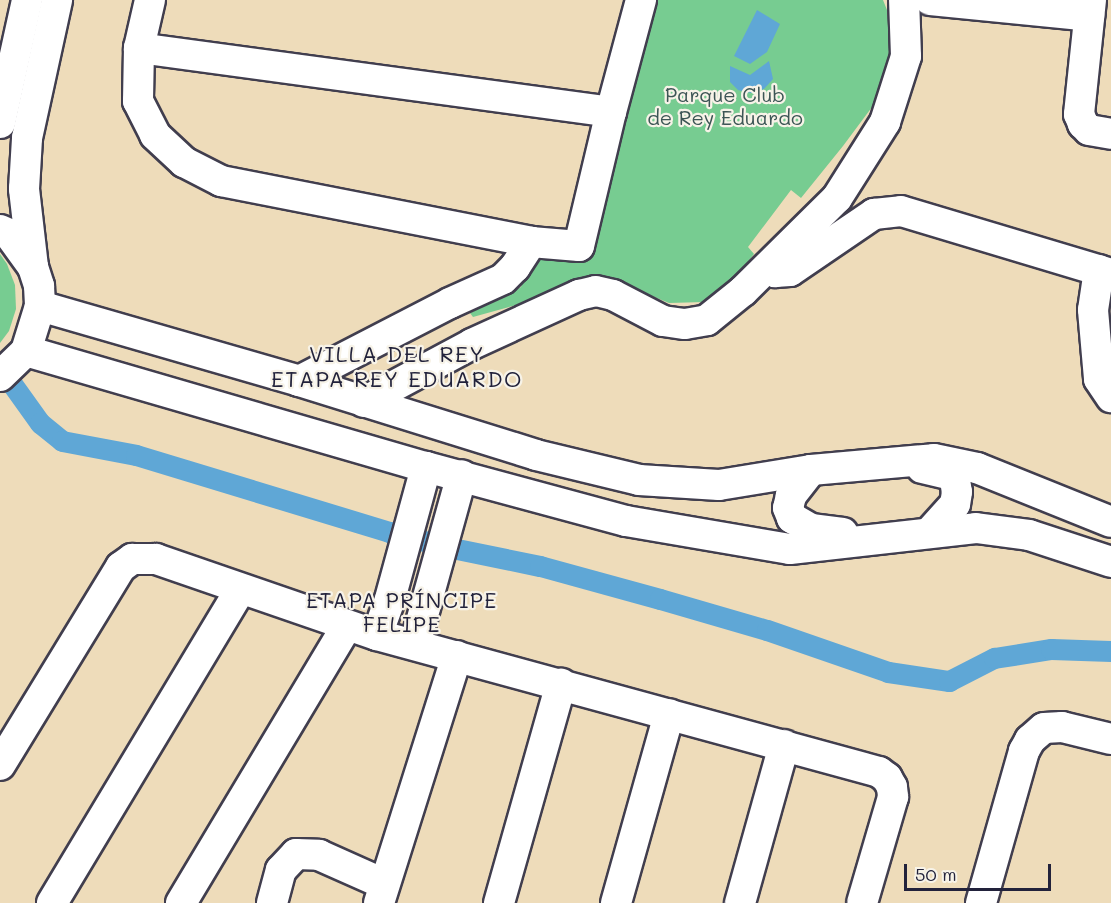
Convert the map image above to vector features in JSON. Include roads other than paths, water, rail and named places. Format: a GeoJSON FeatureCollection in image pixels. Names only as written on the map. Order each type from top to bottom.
{"type":"FeatureCollection","features":[{"type":"Feature","properties":{"kind":"street"},"geometry":{"type":"LineString","coordinates":[[0,123],[27,0]]}},
{"type":"Feature","properties":{"kind":"street"},"geometry":{"type":"LineString","coordinates":[[0,376],[26,351],[40,306],[24,189],[27,138],[57,0]]}},
{"type":"Feature","properties":{"kind":"street"},"geometry":{"type":"LineString","coordinates":[[150,0],[140,48],[138,101],[155,135],[184,162],[220,181],[531,242],[579,246],[610,112],[641,0]]}},
{"type":"Feature","properties":{"kind":"street"},"geometry":{"type":"LineString","coordinates":[[364,402],[472,344],[579,295],[596,291],[613,295],[663,321],[685,324],[707,320],[768,267],[837,198],[885,122],[906,56],[904,0]]}},
{"type":"Feature","properties":{"kind":"street"},"geometry":{"type":"LineString","coordinates":[[930,0],[1090,8],[1079,114],[1083,124],[1089,130],[1111,134]]}},
{"type":"Feature","properties":{"kind":"street"},"geometry":{"type":"LineString","coordinates":[[140,48],[610,112]]}},
{"type":"Feature","properties":{"kind":"street"},"geometry":{"type":"LineString","coordinates":[[768,267],[775,272],[789,271],[874,214],[901,211],[1105,272],[1093,310],[1099,379],[1111,397]]}},
{"type":"Feature","properties":{"kind":"street"},"geometry":{"type":"LineString","coordinates":[[0,230],[9,234],[33,267]]}},
{"type":"Feature","properties":{"kind":"street"},"geometry":{"type":"LineString","coordinates":[[299,381],[450,303],[503,279],[515,267],[531,242]]}},
{"type":"Feature","properties":{"kind":"street"},"geometry":{"type":"LineString","coordinates":[[450,303],[472,344]]}},
{"type":"Feature","properties":{"kind":"street"},"geometry":{"type":"LineString","coordinates":[[40,306],[299,381],[536,454],[639,480],[719,485],[811,470],[934,459],[976,468],[1111,522]]}},
{"type":"Feature","properties":{"kind":"street"},"geometry":{"type":"LineString","coordinates":[[392,333],[414,375]]}},
{"type":"Feature","properties":{"kind":"street"},"geometry":{"type":"LineString","coordinates":[[26,351],[426,467],[626,521],[790,549],[976,528],[1029,535],[1111,562]]}},
{"type":"Feature","properties":{"kind":"street"},"geometry":{"type":"LineString","coordinates":[[870,464],[939,471],[955,480],[957,492],[955,504],[929,532]]}},
{"type":"Feature","properties":{"kind":"street"},"geometry":{"type":"LineString","coordinates":[[377,635],[398,572],[426,467]]}},
{"type":"Feature","properties":{"kind":"street"},"geometry":{"type":"LineString","coordinates":[[811,470],[796,487],[788,508],[792,518],[800,525],[811,529],[892,538]]}},
{"type":"Feature","properties":{"kind":"street"},"geometry":{"type":"LineString","coordinates":[[416,644],[431,582],[462,475]]}},
{"type":"Feature","properties":{"kind":"street"},"geometry":{"type":"LineString","coordinates":[[0,765],[121,567],[132,559],[156,559],[240,590],[377,635],[879,772],[892,787],[893,797],[862,903]]}},
{"type":"Feature","properties":{"kind":"street"},"geometry":{"type":"LineString","coordinates":[[398,572],[431,582]]}},
{"type":"Feature","properties":{"kind":"street"},"geometry":{"type":"LineString","coordinates":[[52,903],[240,590]]}},
{"type":"Feature","properties":{"kind":"street"},"geometry":{"type":"LineString","coordinates":[[181,903],[347,626]]}},
{"type":"Feature","properties":{"kind":"street"},"geometry":{"type":"LineString","coordinates":[[272,903],[281,870],[296,854],[319,855],[382,893],[457,656]]}},
{"type":"Feature","properties":{"kind":"street"},"geometry":{"type":"LineString","coordinates":[[499,903],[561,684]]}},
{"type":"Feature","properties":{"kind":"street"},"geometry":{"type":"LineString","coordinates":[[616,903],[669,714]]}},
{"type":"Feature","properties":{"kind":"street"},"geometry":{"type":"LineString","coordinates":[[988,901],[1024,751],[1030,740],[1044,728],[1062,726],[1111,739]]}},
{"type":"Feature","properties":{"kind":"street"},"geometry":{"type":"LineString","coordinates":[[740,903],[784,745]]}},
{"type":"Feature","properties":{"kind":"water"},"geometry":{"type":"Polygon","coordinates":[[[757,10],[780,24],[767,52],[750,64],[734,56],[757,10]]]}},
{"type":"Feature","properties":{"kind":"water"},"geometry":{"type":"Polygon","coordinates":[[[769,61],[773,79],[764,89],[751,93],[738,90],[730,82],[730,66],[750,75],[769,61]]]}},
{"type":"Feature","properties":{"kind":"waterway"},"geometry":{"type":"LineString","coordinates":[[0,367],[40,423],[62,441],[136,455],[389,532],[540,566],[660,599],[767,630],[888,672],[949,681],[994,658],[1051,649],[1111,651]]}},
{"type":"Feature","properties":{"kind":"district","name":"VILLA DEL REY ETAPA REY EDUARDO"},"geometry":{"type":"Point","coordinates":[397,366]}},
{"type":"Feature","properties":{"kind":"district","name":"ETAPA PRÍNCIPE FELIPE"},"geometry":{"type":"Point","coordinates":[402,612]}},
{"type":"Feature","properties":{"kind":"park label","name":"Parque Club de Rey Eduardo"},"geometry":{"type":"Point","coordinates":[725,106]}}]}
